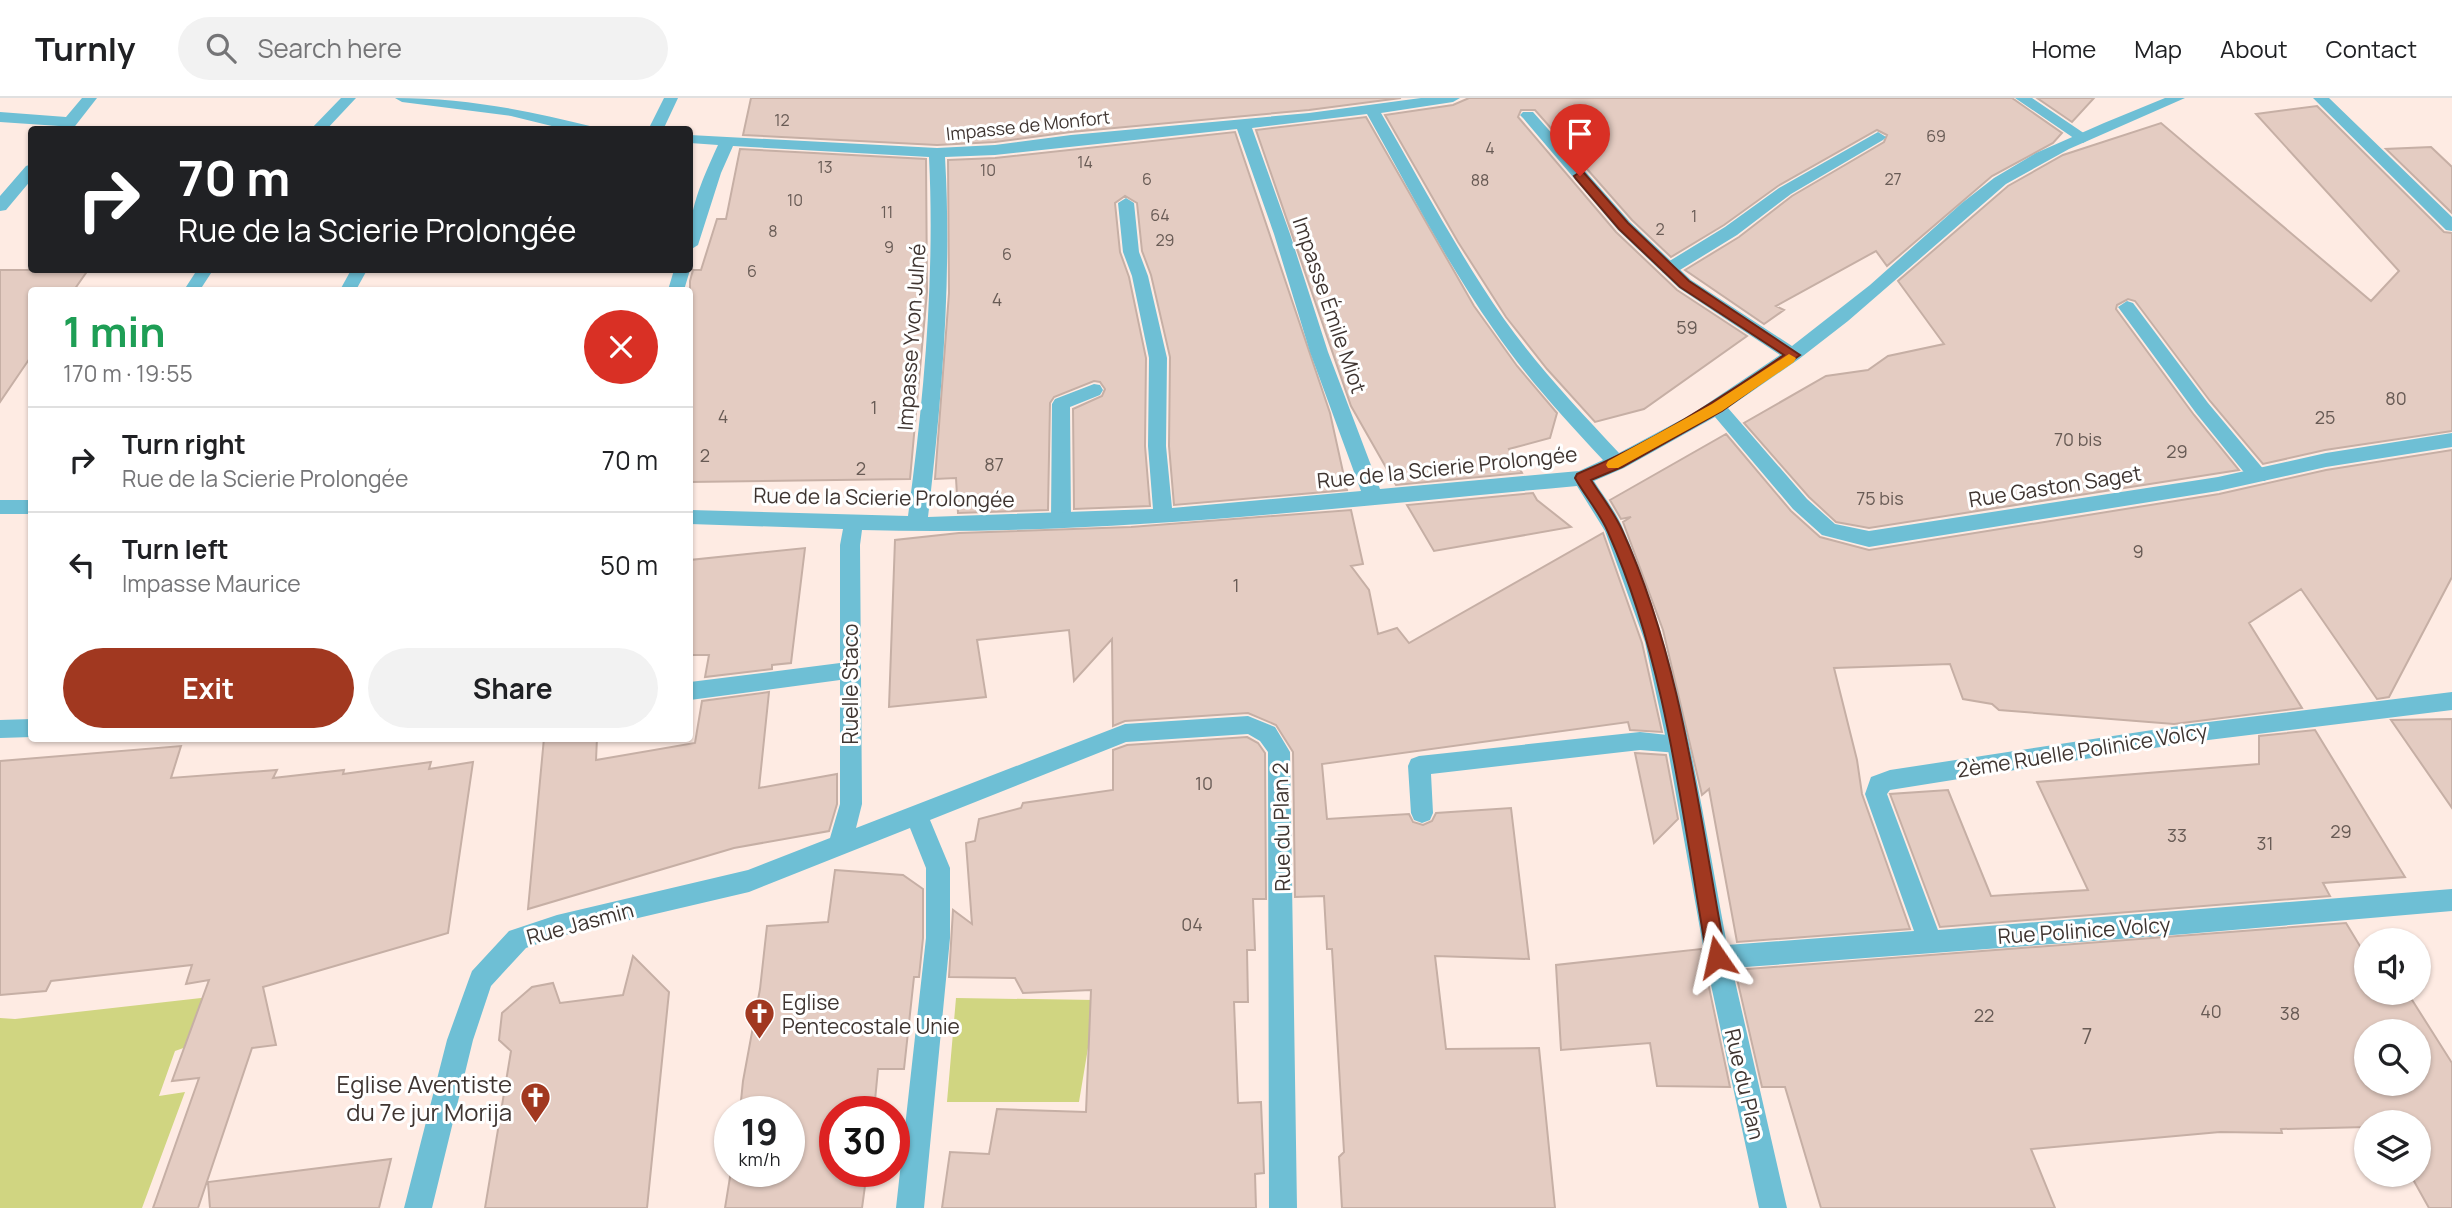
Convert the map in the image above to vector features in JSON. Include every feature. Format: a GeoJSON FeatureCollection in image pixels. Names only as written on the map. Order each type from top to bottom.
{"type":"FeatureCollection","features":[{"type":"Feature","properties":{"kind":"street"},"geometry":{"type":"LineString","coordinates":[[0,117],[67,126],[90,98]]}},
{"type":"Feature","properties":{"kind":"street"},"geometry":{"type":"LineString","coordinates":[[321,126],[349,98]]}},
{"type":"Feature","properties":{"kind":"street"},"geometry":{"type":"LineString","coordinates":[[402,98],[511,111],[573,126]]}},
{"type":"Feature","properties":{"kind":"street"},"geometry":{"type":"LineString","coordinates":[[657,126],[671,98]]}},
{"type":"Feature","properties":{"kind":"street","name":"Impasse de Monfort"},"geometry":{"type":"LineString","coordinates":[[693,139],[937,153],[995,150],[1071,140],[1243,125],[1453,98]]}},
{"type":"Feature","properties":{"kind":"street"},"geometry":{"type":"LineString","coordinates":[[2022,98],[2083,138]]}},
{"type":"Feature","properties":{"kind":"street","name":"Rue de la Scierie Prolongée"},"geometry":{"type":"LineString","coordinates":[[693,517],[917,524],[1163,516],[1374,499],[1480,486],[1582,478],[1617,463],[1717,407],[1793,355],[1894,275],[1957,214],[2002,180],[2083,138],[2178,98]]}},
{"type":"Feature","properties":{"kind":"street"},"geometry":{"type":"LineString","coordinates":[[2320,98],[2452,226]]}},
{"type":"Feature","properties":{"kind":"street"},"geometry":{"type":"LineString","coordinates":[[1371,109],[1455,258],[1499,325],[1548,390],[1617,463]]}},
{"type":"Feature","properties":{"kind":"street"},"geometry":{"type":"LineString","coordinates":[[1528,115],[1624,226],[1685,284],[1793,355]]}},
{"type":"Feature","properties":{"kind":"street","name":"Impasse Émile Miot"},"geometry":{"type":"LineString","coordinates":[[1243,125],[1282,234],[1319,352],[1374,499]]}},
{"type":"Feature","properties":{"kind":"street"},"geometry":{"type":"LineString","coordinates":[[1669,269],[1731,231],[1785,191],[1878,136]]}},
{"type":"Feature","properties":{"kind":"street"},"geometry":{"type":"LineString","coordinates":[[693,236],[713,173],[728,141]]}},
{"type":"Feature","properties":{"kind":"street","name":"Impasse Yvon Julné"},"geometry":{"type":"LineString","coordinates":[[917,524],[932,409],[940,297],[937,153]]}},
{"type":"Feature","properties":{"kind":"street"},"geometry":{"type":"LineString","coordinates":[[0,206],[28,174]]}},
{"type":"Feature","properties":{"kind":"street"},"geometry":{"type":"LineString","coordinates":[[1126,203],[1131,252],[1140,276],[1158,358],[1157,446],[1163,516]]}},
{"type":"Feature","properties":{"kind":"street"},"geometry":{"type":"LineString","coordinates":[[2127,307],[2202,408],[2258,476]]}},
{"type":"Feature","properties":{"kind":"street"},"geometry":{"type":"LineString","coordinates":[[1061,520],[1061,404],[1094,390]]}},
{"type":"Feature","properties":{"kind":"street","name":"Rue Gaston Saget"},"geometry":{"type":"LineString","coordinates":[[1717,407],[1800,504],[1829,530],[1849,537],[1869,539],[2258,476],[2326,460],[2452,440]]}},
{"type":"Feature","properties":{"kind":"street","name":"Rue du Plan"},"geometry":{"type":"LineString","coordinates":[[1582,478],[1614,530],[1655,642],[1678,744],[1717,957],[1773,1208]]}},
{"type":"Feature","properties":{"kind":"street"},"geometry":{"type":"LineString","coordinates":[[0,507],[28,507]]}},
{"type":"Feature","properties":{"kind":"street","name":"Ruelle Staco"},"geometry":{"type":"LineString","coordinates":[[840,845],[851,804],[850,545],[854,522]]}},
{"type":"Feature","properties":{"kind":"street"},"geometry":{"type":"LineString","coordinates":[[693,691],[850,670]]}},
{"type":"Feature","properties":{"kind":"street","name":"2ème Ruelle Polinice Volcy"},"geometry":{"type":"LineString","coordinates":[[1930,941],[1876,794],[1879,784],[1890,780],[2192,733],[2452,701]]}},
{"type":"Feature","properties":{"kind":"street","name":"Rue du Plan 2"},"geometry":{"type":"LineString","coordinates":[[840,845],[1125,733],[1248,725],[1264,729],[1274,739],[1279,752],[1283,1208]]}},
{"type":"Feature","properties":{"kind":"street"},"geometry":{"type":"LineString","coordinates":[[0,729],[28,728]]}},
{"type":"Feature","properties":{"kind":"street"},"geometry":{"type":"LineString","coordinates":[[1422,813],[1419,766],[1640,741],[1678,744]]}},
{"type":"Feature","properties":{"kind":"street"},"geometry":{"type":"LineString","coordinates":[[910,1208],[938,938],[937,868],[916,816]]}},
{"type":"Feature","properties":{"kind":"street","name":"Rue Jasmin"},"geometry":{"type":"LineString","coordinates":[[418,1208],[460,1040],[481,979],[518,939],[558,926],[749,881],[840,845]]}},
{"type":"Feature","properties":{"kind":"street","name":"Rue Polinice Volcy"},"geometry":{"type":"LineString","coordinates":[[1717,957],[2186,923],[2452,900]]}},
{"type":"Feature","properties":{"kind":"green space"},"geometry":{"type":"Polygon","coordinates":[[[210,997],[203,1041],[175,1051],[159,1096],[185,1092],[142,1208],[0,1208],[0,1018],[15,1019],[210,997]]]}},
{"type":"Feature","properties":{"kind":"green space"},"geometry":{"type":"Polygon","coordinates":[[[956,998],[1096,1000],[1079,1102],[947,1102],[956,998]]]}},
{"type":"Feature","properties":{"kind":"building"},"geometry":{"type":"Polygon","coordinates":[[[751,98],[1401,98],[995,142],[937,145],[743,135],[751,98]]]}},
{"type":"Feature","properties":{"kind":"building"},"geometry":{"type":"Polygon","coordinates":[[[1469,98],[2012,98],[2062,133],[2053,143],[1992,176],[1887,266],[1876,251],[1776,306],[1784,310],[1764,324],[1685,270],[1739,237],[1792,196],[1884,142],[1887,135],[1877,130],[1778,186],[1724,225],[1671,257],[1632,220],[1535,110],[1521,110],[1518,117],[1616,232],[1677,290],[1747,336],[1644,409],[1595,422],[1547,369],[1506,317],[1458,242],[1385,115],[1453,105],[1469,98]]]}},
{"type":"Feature","properties":{"kind":"building"},"geometry":{"type":"Polygon","coordinates":[[[2037,98],[2094,98],[2072,122],[2037,98]]]}},
{"type":"Feature","properties":{"kind":"building"},"geometry":{"type":"Polygon","coordinates":[[[2317,106],[2444,232],[2452,233],[2452,431],[2325,450],[2263,464],[2210,401],[2135,301],[2128,299],[2117,305],[2116,309],[2194,415],[2239,470],[1869,528],[1836,522],[1809,497],[1744,423],[1826,376],[1868,370],[1888,356],[1944,344],[1898,281],[2008,186],[2063,155],[2161,123],[2371,301],[2399,271],[2256,114],[2317,106]]]}},
{"type":"Feature","properties":{"kind":"building"},"geometry":{"type":"Polygon","coordinates":[[[1366,117],[1474,306],[1517,366],[1557,413],[1550,438],[1509,449],[1522,473],[1396,485],[1351,406],[1256,130],[1366,117]]]}},
{"type":"Feature","properties":{"kind":"building"},"geometry":{"type":"Polygon","coordinates":[[[1235,132],[1330,413],[1347,490],[1174,505],[1169,446],[1170,357],[1151,275],[1142,251],[1137,203],[1125,196],[1115,203],[1120,252],[1129,277],[1146,358],[1145,446],[1150,506],[1074,509],[1073,409],[1102,396],[1105,389],[1100,382],[1094,381],[1054,397],[1050,403],[1048,510],[958,513],[956,478],[935,479],[949,293],[948,160],[995,158],[1235,132]]]}},
{"type":"Feature","properties":{"kind":"building"},"geometry":{"type":"Polygon","coordinates":[[[2431,147],[2452,167],[2452,213],[2386,149],[2431,147]]]}},
{"type":"Feature","properties":{"kind":"building"},"geometry":{"type":"Polygon","coordinates":[[[740,149],[926,159],[927,292],[910,479],[693,482],[693,287],[690,287],[690,281],[693,270],[701,270],[717,219],[726,219],[740,149]]]}},
{"type":"Feature","properties":{"kind":"building"},"geometry":{"type":"Polygon","coordinates":[[[0,270],[86,273],[76,287],[28,287],[28,361],[0,402],[0,270]]]}},
{"type":"Feature","properties":{"kind":"building"},"geometry":{"type":"Polygon","coordinates":[[[1726,434],[1791,511],[1820,537],[1869,550],[2219,494],[2326,470],[2452,450],[2452,577],[2389,697],[2377,699],[2301,589],[2249,623],[2302,708],[2174,724],[1999,710],[1992,704],[1963,699],[1950,664],[1834,668],[1857,760],[1862,794],[1910,929],[1737,942],[1709,789],[1702,795],[1663,630],[1623,522],[1631,517],[1621,519],[1610,500],[1726,434]]]}},
{"type":"Feature","properties":{"kind":"building"},"geometry":{"type":"Polygon","coordinates":[[[1533,493],[1537,500],[1571,527],[1434,551],[1407,505],[1533,493]]]}},
{"type":"Feature","properties":{"kind":"building"},"geometry":{"type":"Polygon","coordinates":[[[1351,510],[1363,564],[1351,566],[1369,590],[1378,634],[1397,628],[1409,643],[1603,533],[1642,643],[1662,732],[1630,730],[1628,722],[1322,764],[1327,819],[1409,814],[1413,822],[1423,825],[1432,821],[1436,813],[1511,808],[1529,959],[1435,956],[1446,1049],[1539,1048],[1555,1208],[1342,1208],[1339,1157],[1344,1152],[1332,949],[1327,949],[1324,896],[1295,897],[1293,752],[1276,725],[1248,713],[1125,721],[1113,726],[1112,639],[1074,681],[1069,630],[977,640],[986,697],[889,707],[895,540],[959,533],[1131,527],[1351,510]]]}},
{"type":"Feature","properties":{"kind":"building"},"geometry":{"type":"Polygon","coordinates":[[[805,548],[791,663],[772,665],[772,669],[705,677],[709,655],[693,655],[693,560],[805,548]]]}},
{"type":"Feature","properties":{"kind":"building"},"geometry":{"type":"Polygon","coordinates":[[[769,692],[759,788],[837,774],[837,804],[829,831],[734,848],[528,909],[544,742],[597,742],[596,760],[695,743],[702,701],[769,692]]]}},
{"type":"Feature","properties":{"kind":"building"},"geometry":{"type":"Polygon","coordinates":[[[2452,719],[2452,808],[2391,720],[2452,719]]]}},
{"type":"Feature","properties":{"kind":"building"},"geometry":{"type":"Polygon","coordinates":[[[2315,730],[2405,877],[2323,883],[2330,896],[1940,927],[1890,794],[1948,790],[1991,896],[2088,890],[2037,782],[2259,764],[2259,736],[2315,730]]]}},
{"type":"Feature","properties":{"kind":"building"},"geometry":{"type":"Polygon","coordinates":[[[1247,737],[1258,743],[1265,753],[1266,899],[1253,899],[1255,950],[1247,950],[1248,1002],[1234,1002],[1238,1103],[1261,1102],[1264,1173],[1255,1174],[1256,1208],[942,1208],[950,1152],[989,1154],[997,1109],[1086,1112],[1091,990],[1023,993],[1015,978],[949,977],[953,910],[972,924],[966,843],[975,841],[979,819],[1021,808],[1023,803],[1113,790],[1113,750],[1127,745],[1247,737]]]}},
{"type":"Feature","properties":{"kind":"building"},"geometry":{"type":"Polygon","coordinates":[[[181,746],[171,778],[277,770],[273,778],[344,770],[343,774],[431,762],[429,769],[473,762],[448,933],[263,987],[276,1045],[252,1048],[198,1208],[153,1208],[199,1078],[172,1081],[209,980],[186,984],[192,965],[51,981],[46,991],[0,995],[0,761],[181,746]]]}},
{"type":"Feature","properties":{"kind":"building"},"geometry":{"type":"Polygon","coordinates":[[[1635,753],[1666,755],[1678,819],[1654,843],[1635,753]]]}},
{"type":"Feature","properties":{"kind":"building"},"geometry":{"type":"Polygon","coordinates":[[[835,870],[903,875],[923,889],[923,938],[919,977],[914,977],[904,1069],[878,1069],[875,1096],[819,1096],[819,1187],[865,1187],[862,1208],[725,1208],[728,1187],[805,1187],[805,1096],[742,1096],[760,989],[767,926],[828,922],[835,870]]]}},
{"type":"Feature","properties":{"kind":"building"},"geometry":{"type":"Polygon","coordinates":[[[2346,923],[2354,936],[2354,1005],[2415,1005],[2424,1019],[2354,1019],[2354,1096],[2431,1096],[2431,1030],[2452,1063],[2452,1208],[2429,1208],[2417,1187],[2431,1187],[2431,1110],[2354,1110],[2354,1127],[2281,1129],[2282,1133],[2220,1132],[2031,1149],[2055,1208],[1821,1208],[1785,1087],[1762,1087],[1735,970],[2346,923]]]}},
{"type":"Feature","properties":{"kind":"building"},"geometry":{"type":"Polygon","coordinates":[[[1701,949],[1730,1087],[1657,1086],[1650,1043],[1561,1050],[1556,965],[1701,949]]]}},
{"type":"Feature","properties":{"kind":"building"},"geometry":{"type":"Polygon","coordinates":[[[633,956],[669,992],[647,1208],[485,1208],[511,1051],[499,1040],[502,1013],[532,987],[553,983],[560,1003],[623,995],[633,956]]]}},
{"type":"Feature","properties":{"kind":"building"},"geometry":{"type":"Polygon","coordinates":[[[391,1159],[379,1208],[210,1208],[208,1182],[391,1159]]]}},
{"type":"Feature","properties":{"kind":"slow traffic"},"geometry":{"type":"LineString","coordinates":[[1613,465],[1717,407],[1789,358]]}},
{"type":"Feature","properties":{"kind":"place","name":"Eglise Pentecostale Unie"},"geometry":{"type":"Point","coordinates":[759,1041]}},
{"type":"Feature","properties":{"kind":"place","name":"Eglise Aventiste du 7e jur Morija"},"geometry":{"type":"Point","coordinates":[535,1124]}},
{"type":"Feature","properties":{"kind":"route"},"geometry":{"type":"LineString","coordinates":[[1580,176],[1624,226],[1685,284],[1793,355],[1717,407],[1617,463],[1582,478],[1614,530],[1655,642],[1678,744],[1717,957]]}}]}
